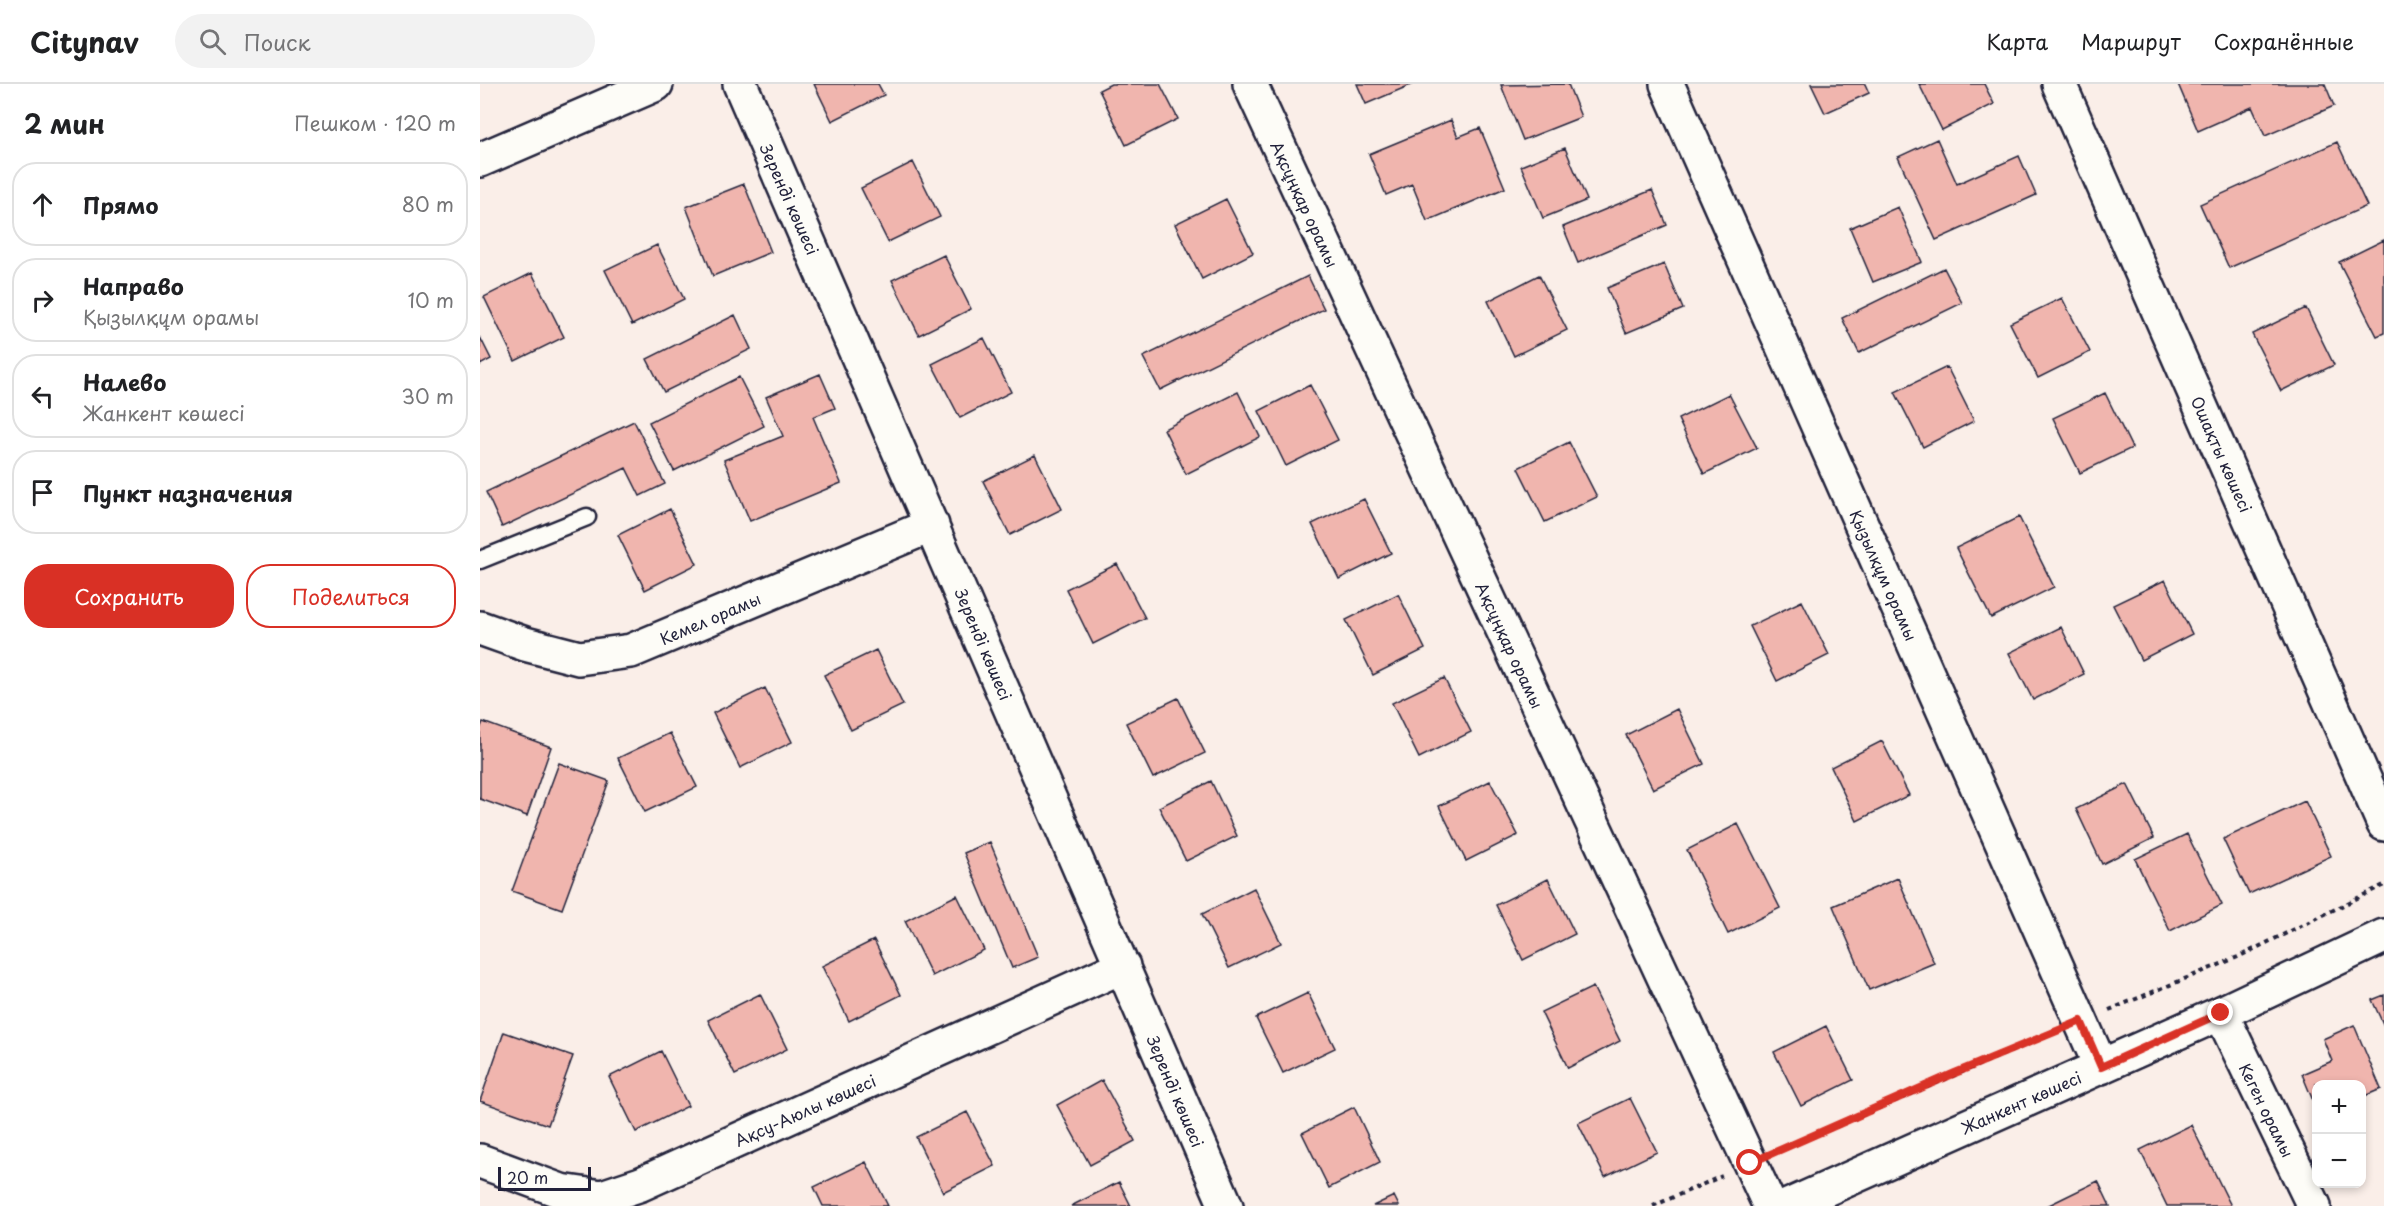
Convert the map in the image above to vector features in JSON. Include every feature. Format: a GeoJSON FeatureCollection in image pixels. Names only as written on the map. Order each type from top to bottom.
{"type":"FeatureCollection","features":[{"type":"Feature","properties":{"kind":"street"},"geometry":{"type":"LineString","coordinates":[[480,160],[656,84]]}},
{"type":"Feature","properties":{"kind":"street","name":"Зеренді көшесі"},"geometry":{"type":"LineString","coordinates":[[740,84],[1226,1206]]}},
{"type":"Feature","properties":{"kind":"street","name":"Ақсұңқар орамы"},"geometry":{"type":"LineString","coordinates":[[1250,84],[1770,1206]]}},
{"type":"Feature","properties":{"kind":"street","name":"Қызылқұм орамы"},"geometry":{"type":"LineString","coordinates":[[1667,84],[2101,1067]]}},
{"type":"Feature","properties":{"kind":"street","name":"Ошақты көшесі"},"geometry":{"type":"LineString","coordinates":[[2059,84],[2384,824]]}},
{"type":"Feature","properties":{"kind":"street","name":"Кемел орамы"},"geometry":{"type":"LineString","coordinates":[[480,628],[525,644],[579,658],[631,651],[932,525]]}},
{"type":"Feature","properties":{"kind":"street","name":"Жанкент көшесі"},"geometry":{"type":"LineString","coordinates":[[1788,1206],[2221,1013],[2384,936]]}},
{"type":"Feature","properties":{"kind":"street","name":"Ақсу-Аюлы көшесі"},"geometry":{"type":"LineString","coordinates":[[480,1161],[561,1191],[602,1197],[641,1184],[1123,966]]}},
{"type":"Feature","properties":{"kind":"street","name":"Кеген орамы"},"geometry":{"type":"LineString","coordinates":[[2221,1013],[2314,1206]]}},
{"type":"Feature","properties":{"kind":"lane"},"geometry":{"type":"LineString","coordinates":[[480,560],[587,517]]}},
{"type":"Feature","properties":{"kind":"path"},"geometry":{"type":"LineString","coordinates":[[1653,1206],[1955,1073],[2238,957],[2384,885]]}},
{"type":"Feature","properties":{"kind":"building"},"geometry":{"type":"Polygon","coordinates":[[[814,84],[878,84],[884,95],[832,121],[814,84]]]}},
{"type":"Feature","properties":{"kind":"building"},"geometry":{"type":"Polygon","coordinates":[[[1111,84],[1160,84],[1178,119],[1126,145],[1099,90],[1111,84]]]}},
{"type":"Feature","properties":{"kind":"building"},"geometry":{"type":"Polygon","coordinates":[[[1357,84],[1413,84],[1366,104],[1357,84]]]}},
{"type":"Feature","properties":{"kind":"building"},"geometry":{"type":"Polygon","coordinates":[[[1568,84],[1581,117],[1523,140],[1501,85],[1568,84]]]}},
{"type":"Feature","properties":{"kind":"building"},"geometry":{"type":"Polygon","coordinates":[[[1811,84],[1865,84],[1869,93],[1825,113],[1811,84]]]}},
{"type":"Feature","properties":{"kind":"building"},"geometry":{"type":"Polygon","coordinates":[[[1919,84],[1984,84],[1994,104],[1942,130],[1919,84]]]}},
{"type":"Feature","properties":{"kind":"building"},"geometry":{"type":"Polygon","coordinates":[[[2178,84],[2325,84],[2334,106],[2265,136],[2252,107],[2198,131],[2178,84]]]}},
{"type":"Feature","properties":{"kind":"building"},"geometry":{"type":"Polygon","coordinates":[[[1451,120],[1458,137],[1480,128],[1505,188],[1427,221],[1412,184],[1386,195],[1369,154],[1451,120]]]}},
{"type":"Feature","properties":{"kind":"building"},"geometry":{"type":"Polygon","coordinates":[[[1937,139],[1957,184],[2019,156],[2036,195],[1936,240],[1898,157],[1937,139]]]}},
{"type":"Feature","properties":{"kind":"building"},"geometry":{"type":"Polygon","coordinates":[[[2337,142],[2367,206],[2229,268],[2200,204],[2337,142]]]}},
{"type":"Feature","properties":{"kind":"building"},"geometry":{"type":"Polygon","coordinates":[[[1565,148],[1587,200],[1543,218],[1521,166],[1565,148]]]}},
{"type":"Feature","properties":{"kind":"building"},"geometry":{"type":"Polygon","coordinates":[[[913,162],[940,217],[888,242],[861,188],[913,162]]]}},
{"type":"Feature","properties":{"kind":"building"},"geometry":{"type":"Polygon","coordinates":[[[744,184],[771,252],[713,276],[686,207],[744,184]]]}},
{"type":"Feature","properties":{"kind":"building"},"geometry":{"type":"Polygon","coordinates":[[[1652,190],[1667,225],[1578,263],[1563,227],[1652,190]]]}},
{"type":"Feature","properties":{"kind":"building"},"geometry":{"type":"Polygon","coordinates":[[[1226,199],[1253,253],[1202,279],[1175,224],[1226,199]]]}},
{"type":"Feature","properties":{"kind":"building"},"geometry":{"type":"Polygon","coordinates":[[[1898,207],[1922,262],[1873,282],[1850,228],[1898,207]]]}},
{"type":"Feature","properties":{"kind":"building"},"geometry":{"type":"Polygon","coordinates":[[[2384,240],[2384,333],[2377,336],[2339,262],[2384,240]]]}},
{"type":"Feature","properties":{"kind":"building"},"geometry":{"type":"Polygon","coordinates":[[[657,245],[684,299],[632,325],[605,270],[657,245]]]}},
{"type":"Feature","properties":{"kind":"building"},"geometry":{"type":"Polygon","coordinates":[[[944,255],[971,309],[919,335],[892,280],[944,255]]]}},
{"type":"Feature","properties":{"kind":"building"},"geometry":{"type":"Polygon","coordinates":[[[1664,264],[1683,309],[1626,333],[1607,288],[1664,264]]]}},
{"type":"Feature","properties":{"kind":"building"},"geometry":{"type":"Polygon","coordinates":[[[1944,268],[1962,303],[1859,353],[1842,318],[1944,268]]]}},
{"type":"Feature","properties":{"kind":"building"},"geometry":{"type":"Polygon","coordinates":[[[532,273],[564,337],[515,361],[484,297],[532,273]]]}},
{"type":"Feature","properties":{"kind":"building"},"geometry":{"type":"Polygon","coordinates":[[[1539,275],[1567,330],[1514,356],[1488,301],[1539,275]]]}},
{"type":"Feature","properties":{"kind":"building"},"geometry":{"type":"Polygon","coordinates":[[[1308,276],[1324,309],[1160,390],[1143,357],[1308,276]]]}},
{"type":"Feature","properties":{"kind":"building"},"geometry":{"type":"Polygon","coordinates":[[[2062,298],[2090,352],[2038,378],[2010,323],[2062,298]]]}},
{"type":"Feature","properties":{"kind":"building"},"geometry":{"type":"Polygon","coordinates":[[[2306,308],[2334,365],[2281,391],[2252,334],[2306,308]]]}},
{"type":"Feature","properties":{"kind":"building"},"geometry":{"type":"Polygon","coordinates":[[[735,315],[751,349],[664,392],[647,359],[735,315]]]}},
{"type":"Feature","properties":{"kind":"building"},"geometry":{"type":"Polygon","coordinates":[[[480,337],[491,359],[480,365],[480,337]]]}},
{"type":"Feature","properties":{"kind":"building"},"geometry":{"type":"Polygon","coordinates":[[[984,338],[1011,392],[960,418],[932,364],[984,338]]]}},
{"type":"Feature","properties":{"kind":"building"},"geometry":{"type":"Polygon","coordinates":[[[1947,367],[1974,421],[1923,447],[1895,392],[1947,367]]]}},
{"type":"Feature","properties":{"kind":"building"},"geometry":{"type":"Polygon","coordinates":[[[820,374],[835,408],[813,417],[841,483],[750,521],[724,460],[783,436],[766,397],[820,374]]]}},
{"type":"Feature","properties":{"kind":"building"},"geometry":{"type":"Polygon","coordinates":[[[739,377],[764,426],[674,471],[649,422],[739,377]]]}},
{"type":"Feature","properties":{"kind":"building"},"geometry":{"type":"Polygon","coordinates":[[[1310,385],[1338,440],[1286,466],[1259,411],[1310,385]]]}},
{"type":"Feature","properties":{"kind":"building"},"geometry":{"type":"Polygon","coordinates":[[[1238,392],[1260,437],[1186,474],[1164,429],[1238,392]]]}},
{"type":"Feature","properties":{"kind":"building"},"geometry":{"type":"Polygon","coordinates":[[[2105,393],[2132,448],[2080,473],[2053,418],[2105,393]]]}},
{"type":"Feature","properties":{"kind":"building"},"geometry":{"type":"Polygon","coordinates":[[[1729,394],[1757,448],[1704,474],[1678,419],[1729,394]]]}},
{"type":"Feature","properties":{"kind":"building"},"geometry":{"type":"Polygon","coordinates":[[[634,421],[665,484],[640,496],[626,468],[502,527],[486,492],[634,421]]]}},
{"type":"Feature","properties":{"kind":"building"},"geometry":{"type":"Polygon","coordinates":[[[1569,442],[1597,497],[1545,522],[1518,468],[1569,442]]]}},
{"type":"Feature","properties":{"kind":"building"},"geometry":{"type":"Polygon","coordinates":[[[1035,455],[1062,509],[1010,535],[983,481],[1035,455]]]}},
{"type":"Feature","properties":{"kind":"building"},"geometry":{"type":"Polygon","coordinates":[[[1364,499],[1391,553],[1339,579],[1312,524],[1364,499]]]}},
{"type":"Feature","properties":{"kind":"building"},"geometry":{"type":"Polygon","coordinates":[[[670,509],[697,564],[645,590],[618,535],[670,509]]]}},
{"type":"Feature","properties":{"kind":"building"},"geometry":{"type":"Polygon","coordinates":[[[2019,517],[2054,587],[1991,618],[1956,548],[2019,517]]]}},
{"type":"Feature","properties":{"kind":"building"},"geometry":{"type":"Polygon","coordinates":[[[1117,564],[1145,618],[1093,644],[1066,589],[1117,564]]]}},
{"type":"Feature","properties":{"kind":"building"},"geometry":{"type":"Polygon","coordinates":[[[2165,580],[2192,634],[2141,660],[2113,605],[2165,580]]]}},
{"type":"Feature","properties":{"kind":"building"},"geometry":{"type":"Polygon","coordinates":[[[1398,594],[1425,649],[1373,675],[1346,620],[1398,594]]]}},
{"type":"Feature","properties":{"kind":"building"},"geometry":{"type":"Polygon","coordinates":[[[1802,601],[1829,655],[1777,681],[1750,626],[1802,601]]]}},
{"type":"Feature","properties":{"kind":"building"},"geometry":{"type":"Polygon","coordinates":[[[2061,627],[2084,674],[2033,700],[2009,653],[2061,627]]]}},
{"type":"Feature","properties":{"kind":"building"},"geometry":{"type":"Polygon","coordinates":[[[876,650],[903,705],[851,730],[824,675],[876,650]]]}},
{"type":"Feature","properties":{"kind":"building"},"geometry":{"type":"Polygon","coordinates":[[[1444,678],[1471,732],[1419,758],[1392,703],[1444,678]]]}},
{"type":"Feature","properties":{"kind":"building"},"geometry":{"type":"Polygon","coordinates":[[[765,688],[792,742],[740,768],[713,713],[765,688]]]}},
{"type":"Feature","properties":{"kind":"building"},"geometry":{"type":"Polygon","coordinates":[[[1178,698],[1205,753],[1153,778],[1126,723],[1178,698]]]}},
{"type":"Feature","properties":{"kind":"building"},"geometry":{"type":"Polygon","coordinates":[[[1677,709],[1704,764],[1653,789],[1626,735],[1677,709]]]}},
{"type":"Feature","properties":{"kind":"building"},"geometry":{"type":"Polygon","coordinates":[[[483,722],[551,747],[527,816],[480,799],[480,729],[483,722]]]}},
{"type":"Feature","properties":{"kind":"building"},"geometry":{"type":"Polygon","coordinates":[[[670,733],[697,787],[645,812],[618,758],[670,733]]]}},
{"type":"Feature","properties":{"kind":"building"},"geometry":{"type":"Polygon","coordinates":[[[1882,741],[1909,795],[1857,821],[1831,767],[1882,741]]]}},
{"type":"Feature","properties":{"kind":"building"},"geometry":{"type":"Polygon","coordinates":[[[559,763],[609,781],[562,909],[512,891],[559,763]]]}},
{"type":"Feature","properties":{"kind":"building"},"geometry":{"type":"Polygon","coordinates":[[[1211,781],[1237,836],[1186,861],[1159,807],[1211,781]]]}},
{"type":"Feature","properties":{"kind":"building"},"geometry":{"type":"Polygon","coordinates":[[[1490,781],[1518,835],[1466,861],[1439,806],[1490,781]]]}},
{"type":"Feature","properties":{"kind":"building"},"geometry":{"type":"Polygon","coordinates":[[[2127,784],[2154,838],[2102,864],[2076,809],[2127,784]]]}},
{"type":"Feature","properties":{"kind":"building"},"geometry":{"type":"Polygon","coordinates":[[[2305,801],[2331,856],[2249,894],[2223,839],[2305,801]]]}},
{"type":"Feature","properties":{"kind":"building"},"geometry":{"type":"Polygon","coordinates":[[[1738,824],[1780,908],[1728,934],[1687,850],[1738,824]]]}},
{"type":"Feature","properties":{"kind":"building"},"geometry":{"type":"Polygon","coordinates":[[[2187,834],[2222,905],[2170,931],[2135,859],[2187,834]]]}},
{"type":"Feature","properties":{"kind":"building"},"geometry":{"type":"Polygon","coordinates":[[[990,842],[1038,957],[1012,968],[964,853],[990,842]]]}},
{"type":"Feature","properties":{"kind":"building"},"geometry":{"type":"Polygon","coordinates":[[[1898,878],[1934,963],[1869,990],[1833,906],[1898,878]]]}},
{"type":"Feature","properties":{"kind":"building"},"geometry":{"type":"Polygon","coordinates":[[[1548,879],[1575,934],[1523,960],[1496,905],[1548,879]]]}},
{"type":"Feature","properties":{"kind":"building"},"geometry":{"type":"Polygon","coordinates":[[[1254,888],[1281,943],[1229,968],[1202,914],[1254,888]]]}},
{"type":"Feature","properties":{"kind":"building"},"geometry":{"type":"Polygon","coordinates":[[[957,895],[984,950],[932,976],[905,921],[957,895]]]}},
{"type":"Feature","properties":{"kind":"building"},"geometry":{"type":"Polygon","coordinates":[[[874,940],[901,995],[849,1021],[822,966],[874,940]]]}},
{"type":"Feature","properties":{"kind":"building"},"geometry":{"type":"Polygon","coordinates":[[[1593,987],[1620,1041],[1568,1068],[1541,1012],[1593,987]]]}},
{"type":"Feature","properties":{"kind":"building"},"geometry":{"type":"Polygon","coordinates":[[[1308,993],[1335,1048],[1283,1073],[1256,1018],[1308,993]]]}},
{"type":"Feature","properties":{"kind":"building"},"geometry":{"type":"Polygon","coordinates":[[[760,994],[787,1049],[735,1075],[708,1020],[760,994]]]}},
{"type":"Feature","properties":{"kind":"building"},"geometry":{"type":"Polygon","coordinates":[[[2384,995],[2384,1026],[2372,1000],[2384,995]]]}},
{"type":"Feature","properties":{"kind":"building"},"geometry":{"type":"Polygon","coordinates":[[[2354,1025],[2381,1089],[2366,1095],[2366,1080],[2312,1080],[2312,1098],[2302,1074],[2332,1061],[2323,1039],[2354,1025]]]}},
{"type":"Feature","properties":{"kind":"building"},"geometry":{"type":"Polygon","coordinates":[[[1826,1026],[1853,1080],[1801,1106],[1774,1052],[1826,1026]]]}},
{"type":"Feature","properties":{"kind":"building"},"geometry":{"type":"Polygon","coordinates":[[[504,1032],[573,1056],[548,1125],[480,1101],[504,1032]]]}},
{"type":"Feature","properties":{"kind":"building"},"geometry":{"type":"Polygon","coordinates":[[[661,1051],[688,1106],[636,1132],[609,1077],[661,1051]]]}},
{"type":"Feature","properties":{"kind":"building"},"geometry":{"type":"Polygon","coordinates":[[[1102,1080],[1135,1141],[1090,1165],[1057,1105],[1102,1080]]]}},
{"type":"Feature","properties":{"kind":"building"},"geometry":{"type":"Polygon","coordinates":[[[1630,1098],[1657,1152],[1605,1177],[1578,1123],[1630,1098]]]}},
{"type":"Feature","properties":{"kind":"building"},"geometry":{"type":"Polygon","coordinates":[[[1354,1107],[1380,1162],[1329,1188],[1302,1133],[1354,1107]]]}},
{"type":"Feature","properties":{"kind":"building"},"geometry":{"type":"Polygon","coordinates":[[[967,1112],[995,1166],[943,1192],[916,1137],[967,1112]]]}},
{"type":"Feature","properties":{"kind":"building"},"geometry":{"type":"Polygon","coordinates":[[[2191,1125],[2231,1206],[2167,1206],[2140,1150],[2191,1125]]]}},
{"type":"Feature","properties":{"kind":"building"},"geometry":{"type":"Polygon","coordinates":[[[866,1162],[888,1206],[823,1206],[814,1187],[866,1162]]]}},
{"type":"Feature","properties":{"kind":"building"},"geometry":{"type":"Polygon","coordinates":[[[2098,1181],[2110,1206],[2047,1206],[2098,1181]]]}},
{"type":"Feature","properties":{"kind":"building"},"geometry":{"type":"Polygon","coordinates":[[[1119,1182],[1131,1206],[1071,1206],[1119,1182]]]}},
{"type":"Feature","properties":{"kind":"building"},"geometry":{"type":"Polygon","coordinates":[[[1394,1196],[1399,1206],[1373,1206],[1394,1196]]]}},
{"type":"Feature","properties":{"kind":"route"},"geometry":{"type":"LineString","coordinates":[[1750,1163],[1955,1073],[2081,1021],[2101,1067],[2221,1013]]}}]}
